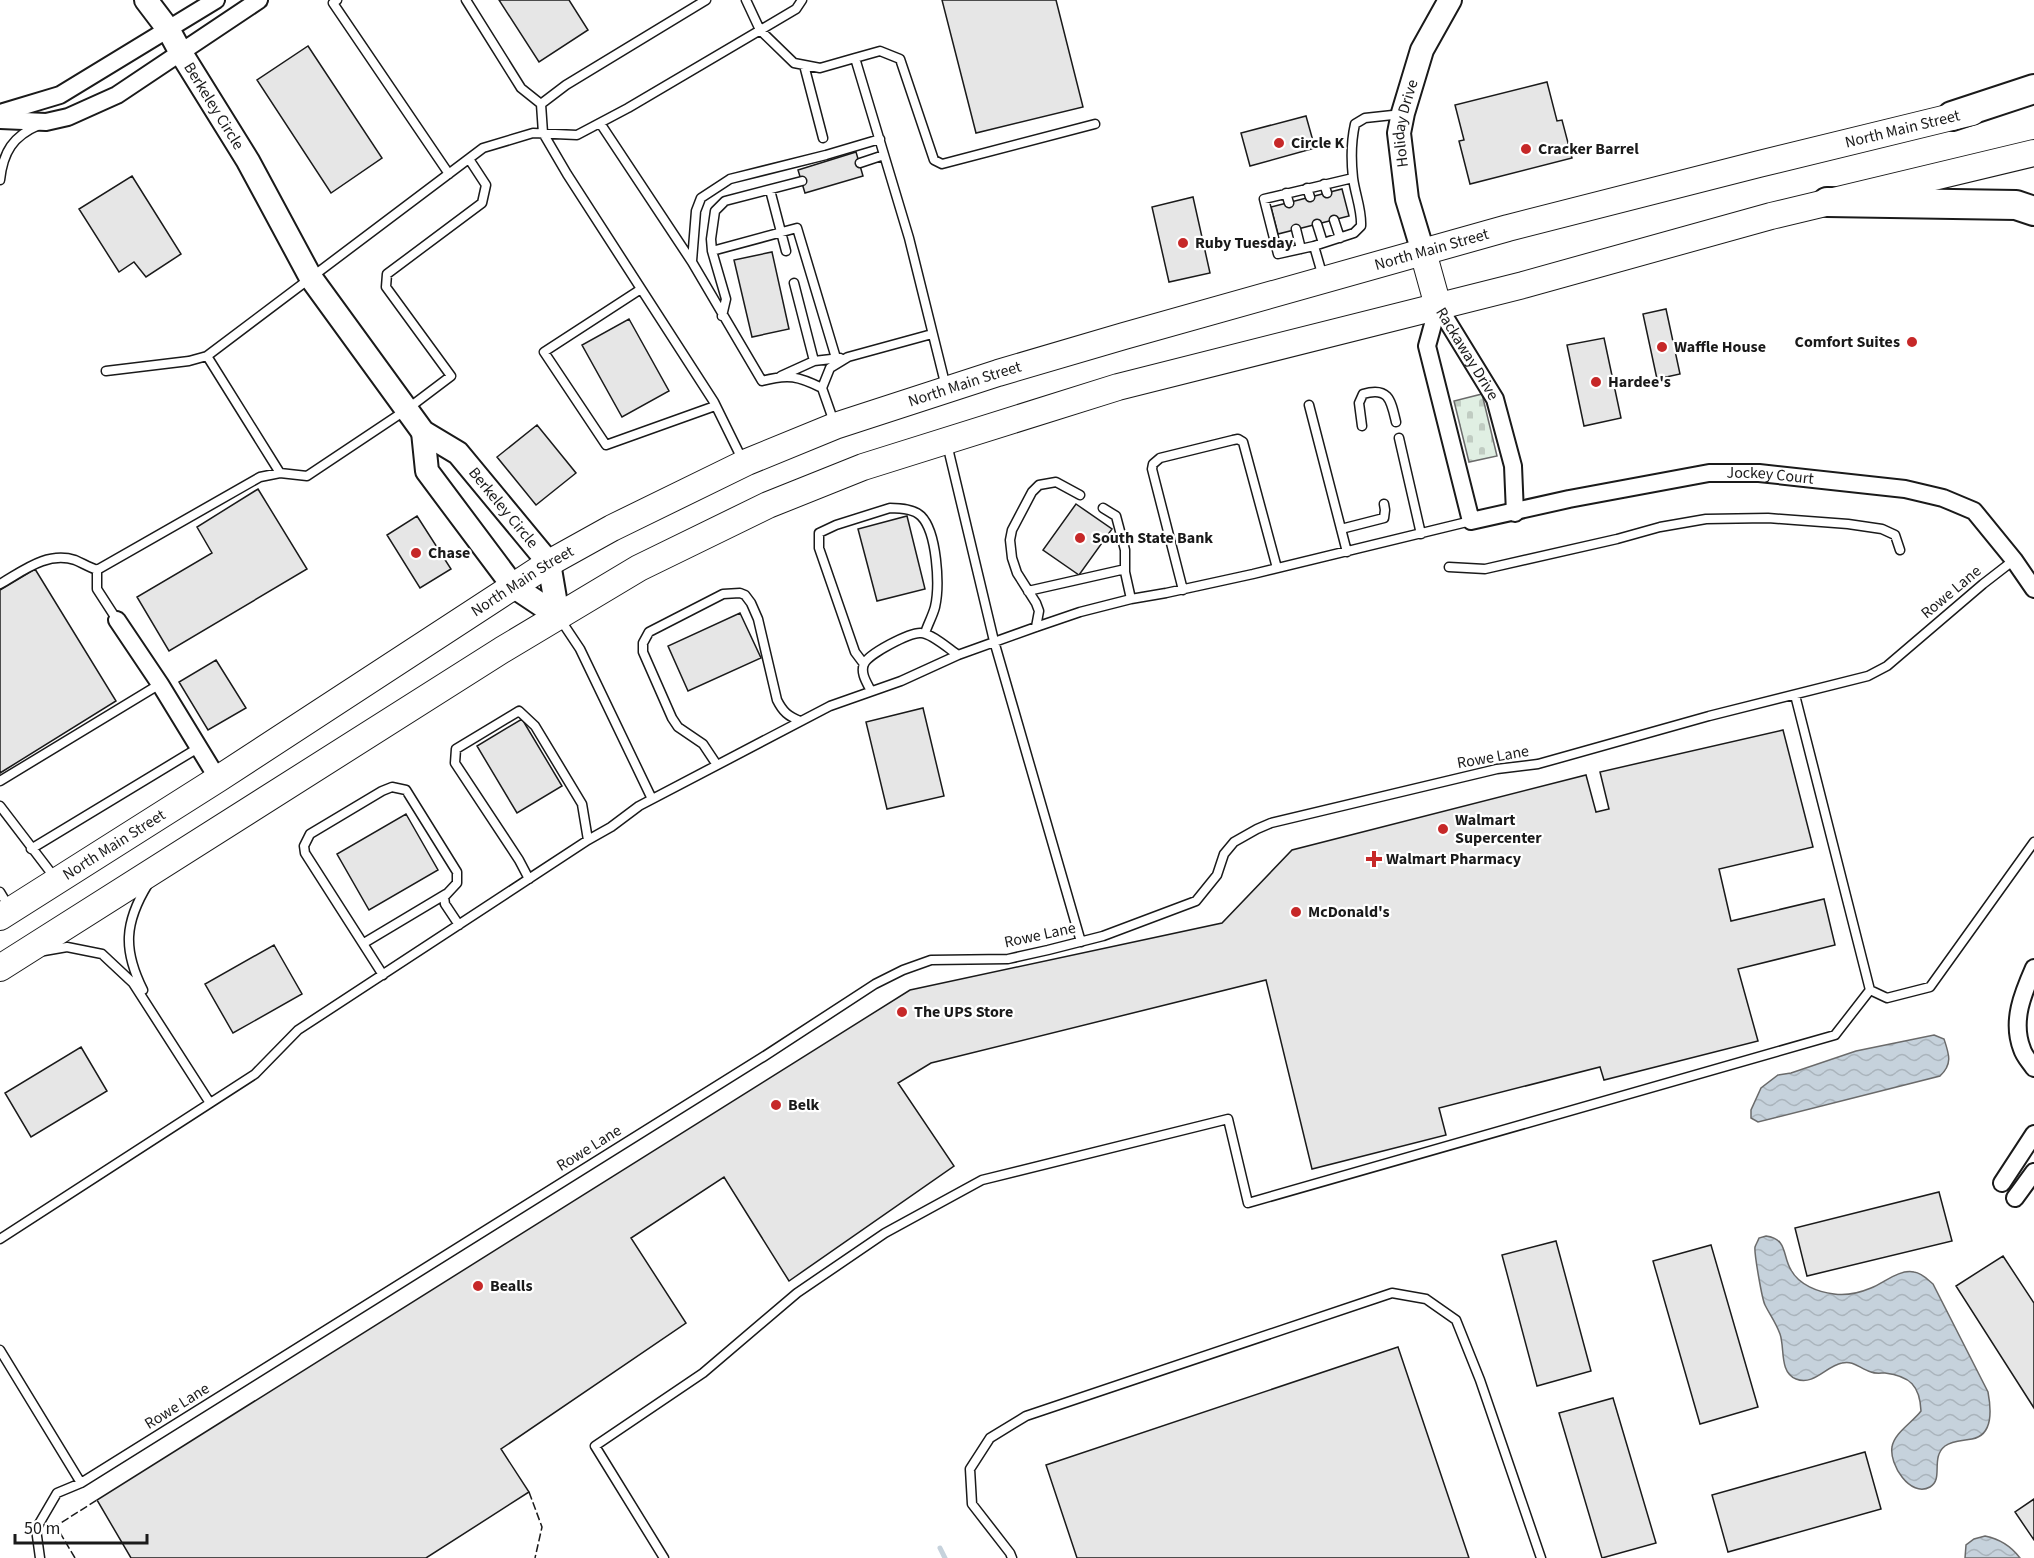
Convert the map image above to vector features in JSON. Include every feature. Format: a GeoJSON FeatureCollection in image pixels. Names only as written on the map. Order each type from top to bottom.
{"type":"FeatureCollection","features":[{"type":"Feature","properties":{"kind":"highway"},"geometry":{"type":"LineString","coordinates":[[1952,116],[2034,89]]}},
{"type":"Feature","properties":{"kind":"highway"},"geometry":{"type":"LineString","coordinates":[[1827,202],[2016,205],[2034,211]]}},
{"type":"Feature","properties":{"kind":"main road","name":"North Main Street"},"geometry":{"type":"LineString","coordinates":[[4,906],[58,880],[218,779],[549,563],[612,528],[745,463],[836,426],[1112,339],[1423,252],[1748,167],[2034,97]]}},
{"type":"Feature","properties":{"kind":"main road"},"geometry":{"type":"LineString","coordinates":[[9,963],[502,650],[639,568],[768,505],[863,467],[1118,387],[1534,282],[1771,216],[2034,153]]}},
{"type":"Feature","properties":{"kind":"main road"},"geometry":{"type":"LineString","coordinates":[[1423,252],[1438,306]]}},
{"type":"Feature","properties":{"kind":"street","name":"Berkeley Circle"},"geometry":{"type":"LineString","coordinates":[[146,0],[168,29],[248,161],[311,278],[423,432],[458,453],[549,563],[558,616]]}},
{"type":"Feature","properties":{"kind":"street"},"geometry":{"type":"LineString","coordinates":[[0,113],[60,95],[216,0]]}},
{"type":"Feature","properties":{"kind":"street","name":"Berkeley Circle"},"geometry":{"type":"LineString","coordinates":[[0,120],[46,122],[68,117],[117,95],[259,0]]}},
{"type":"Feature","properties":{"kind":"street","name":"Holiday Drive"},"geometry":{"type":"LineString","coordinates":[[1423,252],[1407,199],[1399,133],[1422,51],[1450,0]]}},
{"type":"Feature","properties":{"kind":"street","name":"Rackaway Drive"},"geometry":{"type":"LineString","coordinates":[[1438,306],[1495,399],[1513,466],[1515,513]]}},
{"type":"Feature","properties":{"kind":"street","name":"Rackaway Drive"},"geometry":{"type":"LineString","coordinates":[[1438,306],[1427,346],[1470,521]]}},
{"type":"Feature","properties":{"kind":"street"},"geometry":{"type":"LineString","coordinates":[[423,432],[427,471],[513,586],[558,616]]}},
{"type":"Feature","properties":{"kind":"street","name":"Jockey Court"},"geometry":{"type":"LineString","coordinates":[[1470,521],[1515,513],[1569,499],[1709,473],[1759,473],[1905,489],[1943,498],[1974,511],[2014,560],[2034,589]]}},
{"type":"Feature","properties":{"kind":"street"},"geometry":{"type":"LineString","coordinates":[[117,620],[160,684],[218,779]]}},
{"type":"Feature","properties":{"kind":"street"},"geometry":{"type":"LineString","coordinates":[[2034,968],[2021,996],[2017,1027],[2022,1050],[2034,1068]]}},
{"type":"Feature","properties":{"kind":"street"},"geometry":{"type":"LineString","coordinates":[[2002,1183],[2034,1134]]}},
{"type":"Feature","properties":{"kind":"street"},"geometry":{"type":"LineString","coordinates":[[2015,1198],[2034,1172]]}},
{"type":"Feature","properties":{"kind":"lane"},"geometry":{"type":"LineString","coordinates":[[337,0],[333,3],[449,174]]}},
{"type":"Feature","properties":{"kind":"lane"},"geometry":{"type":"LineString","coordinates":[[466,0],[521,88],[541,104],[543,133],[715,406],[745,463]]}},
{"type":"Feature","properties":{"kind":"lane"},"geometry":{"type":"LineString","coordinates":[[541,104],[566,85],[706,0]]}},
{"type":"Feature","properties":{"kind":"lane"},"geometry":{"type":"LineString","coordinates":[[746,0],[760,30],[794,63],[820,68],[880,51],[900,59],[934,160],[942,164],[1095,124]]}},
{"type":"Feature","properties":{"kind":"lane"},"geometry":{"type":"LineString","coordinates":[[105,371],[189,361],[207,356],[483,148],[533,133],[577,135],[796,9],[802,0]]}},
{"type":"Feature","properties":{"kind":"lane"},"geometry":{"type":"LineString","coordinates":[[855,58],[909,238],[947,390]]}},
{"type":"Feature","properties":{"kind":"lane"},"geometry":{"type":"LineString","coordinates":[[804,65],[823,138]]}},
{"type":"Feature","properties":{"kind":"lane"},"geometry":{"type":"LineString","coordinates":[[1353,178],[1326,189],[1307,188],[1264,199],[1278,254],[1340,238],[1353,233],[1361,226],[1353,178],[1351,143],[1354,124],[1365,118],[1403,113]]}},
{"type":"Feature","properties":{"kind":"lane"},"geometry":{"type":"LineString","coordinates":[[0,180],[2,161],[15,140],[27,130],[46,122]]}},
{"type":"Feature","properties":{"kind":"lane"},"geometry":{"type":"LineString","coordinates":[[600,123],[692,262],[762,381],[781,376],[814,361],[848,357],[932,334]]}},
{"type":"Feature","properties":{"kind":"lane"},"geometry":{"type":"LineString","coordinates":[[692,262],[696,211],[701,198],[730,179],[880,139]]}},
{"type":"Feature","properties":{"kind":"lane"},"geometry":{"type":"LineString","coordinates":[[860,163],[884,155]]}},
{"type":"Feature","properties":{"kind":"lane"},"geometry":{"type":"LineString","coordinates":[[97,570],[260,477],[280,473],[307,476],[406,410],[451,376],[386,287],[387,274],[482,203],[486,185],[469,159]]}},
{"type":"Feature","properties":{"kind":"lane"},"geometry":{"type":"LineString","coordinates":[[722,316],[726,298],[712,251],[711,239],[715,211],[725,201],[801,181]]}},
{"type":"Feature","properties":{"kind":"lane"},"geometry":{"type":"LineString","coordinates":[[1307,188],[1310,197]]}},
{"type":"Feature","properties":{"kind":"lane"},"geometry":{"type":"LineString","coordinates":[[770,190],[786,251]]}},
{"type":"Feature","properties":{"kind":"lane"},"geometry":{"type":"LineString","coordinates":[[1286,193],[1288,203]]}},
{"type":"Feature","properties":{"kind":"lane"},"geometry":{"type":"LineString","coordinates":[[1334,220],[1340,238]]}},
{"type":"Feature","properties":{"kind":"lane"},"geometry":{"type":"LineString","coordinates":[[1317,224],[1324,280]]}},
{"type":"Feature","properties":{"kind":"lane"},"geometry":{"type":"LineString","coordinates":[[712,251],[796,228],[836,358]]}},
{"type":"Feature","properties":{"kind":"lane"},"geometry":{"type":"LineString","coordinates":[[1296,229],[1301,249]]}},
{"type":"Feature","properties":{"kind":"lane"},"geometry":{"type":"LineString","coordinates":[[794,283],[814,361]]}},
{"type":"Feature","properties":{"kind":"lane"},"geometry":{"type":"LineString","coordinates":[[641,289],[544,352],[606,445],[715,406]]}},
{"type":"Feature","properties":{"kind":"lane"},"geometry":{"type":"LineString","coordinates":[[207,356],[280,473]]}},
{"type":"Feature","properties":{"kind":"lane"},"geometry":{"type":"LineString","coordinates":[[836,426],[822,388],[830,368],[848,357]]}},
{"type":"Feature","properties":{"kind":"lane"},"geometry":{"type":"LineString","coordinates":[[781,376],[804,379],[822,388]]}},
{"type":"Feature","properties":{"kind":"lane"},"geometry":{"type":"LineString","coordinates":[[1362,426],[1359,403],[1364,394],[1373,391],[1383,392],[1391,400],[1396,422]]}},
{"type":"Feature","properties":{"kind":"lane"},"geometry":{"type":"LineString","coordinates":[[1309,405],[1347,552]]}},
{"type":"Feature","properties":{"kind":"lane"},"geometry":{"type":"LineString","coordinates":[[1399,438],[1421,534]]}},
{"type":"Feature","properties":{"kind":"lane"},"geometry":{"type":"LineString","coordinates":[[1183,590],[1152,469],[1153,464],[1160,458],[1233,440],[1238,439],[1244,442],[1277,568]]}},
{"type":"Feature","properties":{"kind":"lane"},"geometry":{"type":"LineString","coordinates":[[946,441],[994,641],[1081,942]]}},
{"type":"Feature","properties":{"kind":"lane"},"geometry":{"type":"LineString","coordinates":[[1036,627],[1039,611],[1017,573],[1012,558],[1010,540],[1012,530],[1032,492],[1039,485],[1056,482],[1080,495]]}},
{"type":"Feature","properties":{"kind":"lane"},"geometry":{"type":"LineString","coordinates":[[1341,529],[1383,518],[1385,510],[1383,504]]}},
{"type":"Feature","properties":{"kind":"lane"},"geometry":{"type":"LineString","coordinates":[[864,664],[855,652],[819,548],[819,533],[836,525],[890,508],[898,508],[920,515],[927,525],[936,559],[937,578],[935,607],[925,633]]}},
{"type":"Feature","properties":{"kind":"lane"},"geometry":{"type":"LineString","coordinates":[[1103,508],[1116,516],[1125,550],[1125,572],[1131,599]]}},
{"type":"Feature","properties":{"kind":"lane"},"geometry":{"type":"LineString","coordinates":[[1449,567],[1485,569],[1660,527],[1706,519],[1768,518],[1882,529],[1895,535],[1900,550]]}},
{"type":"Feature","properties":{"kind":"lane"},"geometry":{"type":"LineString","coordinates":[[0,1239],[255,1074],[298,1030],[588,840],[652,799],[830,706],[901,681],[994,641],[1080,612],[1347,552],[1470,521]]}},
{"type":"Feature","properties":{"kind":"lane"},"geometry":{"type":"LineString","coordinates":[[0,584],[44,559],[73,560],[97,570]]}},
{"type":"Feature","properties":{"kind":"lane","name":"Rowe Lane"},"geometry":{"type":"LineString","coordinates":[[40,1558],[36,1529],[57,1493],[81,1483],[763,1058],[875,984],[903,969],[931,960],[1008,959],[1114,932],[1196,901],[1217,875],[1224,854],[1234,842],[1271,823],[1497,769],[1538,764],[1709,716],[1868,676],[1887,666],[2014,560]]}},
{"type":"Feature","properties":{"kind":"lane"},"geometry":{"type":"LineString","coordinates":[[97,570],[97,589],[117,620]]}},
{"type":"Feature","properties":{"kind":"lane"},"geometry":{"type":"LineString","coordinates":[[1028,591],[1117,570],[1125,572]]}},
{"type":"Feature","properties":{"kind":"lane"},"geometry":{"type":"LineString","coordinates":[[717,765],[703,744],[678,727],[672,718],[643,652],[643,643],[649,632],[723,594],[745,595],[758,619],[777,700],[787,715],[800,721]]}},
{"type":"Feature","properties":{"kind":"lane"},"geometry":{"type":"LineString","coordinates":[[558,616],[580,649],[652,799]]}},
{"type":"Feature","properties":{"kind":"lane"},"geometry":{"type":"LineString","coordinates":[[871,691],[864,677],[864,664],[869,656],[911,634],[925,633],[958,655]]}},
{"type":"Feature","properties":{"kind":"lane"},"geometry":{"type":"LineString","coordinates":[[0,781],[160,684]]}},
{"type":"Feature","properties":{"kind":"lane"},"geometry":{"type":"LineString","coordinates":[[1795,695],[1870,990]]}},
{"type":"Feature","properties":{"kind":"lane"},"geometry":{"type":"LineString","coordinates":[[529,879],[519,860],[454,763],[456,748],[519,711],[535,726],[582,804],[588,840]]}},
{"type":"Feature","properties":{"kind":"lane"},"geometry":{"type":"LineString","coordinates":[[31,849],[198,748]]}},
{"type":"Feature","properties":{"kind":"lane"},"geometry":{"type":"LineString","coordinates":[[364,943],[446,893],[457,883],[457,872],[406,790],[392,787],[382,791],[310,834],[304,846],[305,853],[383,975]]}},
{"type":"Feature","properties":{"kind":"lane"},"geometry":{"type":"LineString","coordinates":[[0,806],[31,849],[58,880]]}},
{"type":"Feature","properties":{"kind":"lane"},"geometry":{"type":"LineString","coordinates":[[1870,990],[1887,998],[1930,987],[2034,842]]}},
{"type":"Feature","properties":{"kind":"lane"},"geometry":{"type":"LineString","coordinates":[[159,867],[138,900],[131,919],[128,945],[138,980],[164,1031]]}},
{"type":"Feature","properties":{"kind":"lane"},"geometry":{"type":"LineString","coordinates":[[446,893],[445,904],[459,925]]}},
{"type":"Feature","properties":{"kind":"lane"},"geometry":{"type":"LineString","coordinates":[[9,963],[67,946],[102,954],[133,983],[210,1103]]}},
{"type":"Feature","properties":{"kind":"lane"},"geometry":{"type":"LineString","coordinates":[[664,1558],[595,1446],[703,1373],[797,1293],[885,1233],[982,1180],[1228,1119],[1248,1203],[1835,1035],[1870,990]]}},
{"type":"Feature","properties":{"kind":"lane"},"geometry":{"type":"LineString","coordinates":[[1012,1558],[972,1504],[970,1469],[990,1438],[1026,1416],[1392,1293],[1426,1299],[1456,1320],[1480,1380],[1541,1558]]}},
{"type":"Feature","properties":{"kind":"lane"},"geometry":{"type":"LineString","coordinates":[[0,1350],[81,1483]]}},
{"type":"Feature","properties":{"kind":"green space"},"geometry":{"type":"Polygon","coordinates":[[[1482,394],[1497,456],[1469,462],[1454,401],[1482,394]]]}},
{"type":"Feature","properties":{"kind":"water"},"geometry":{"type":"Polygon","coordinates":[[[1934,1035],[1944,1039],[1948,1054],[1947,1067],[1940,1076],[1758,1122],[1751,1118],[1751,1110],[1761,1088],[1778,1075],[1791,1073],[1856,1051],[1934,1035]]]}},
{"type":"Feature","properties":{"kind":"water"},"geometry":{"type":"Polygon","coordinates":[[[1766,1236],[1778,1240],[1781,1244],[1791,1270],[1799,1280],[1822,1292],[1839,1295],[1857,1293],[1876,1286],[1897,1274],[1908,1272],[1920,1274],[1933,1284],[1988,1392],[1990,1413],[1988,1427],[1979,1436],[1945,1446],[1938,1456],[1936,1479],[1930,1487],[1915,1488],[1908,1484],[1897,1470],[1892,1454],[1896,1437],[1921,1411],[1916,1389],[1912,1384],[1894,1374],[1873,1373],[1846,1362],[1809,1380],[1796,1379],[1787,1371],[1780,1334],[1765,1305],[1757,1266],[1755,1247],[1759,1238],[1766,1236]]]}},
{"type":"Feature","properties":{"kind":"water"},"geometry":{"type":"Polygon","coordinates":[[[1985,1536],[2005,1544],[2020,1558],[1965,1558],[1966,1545],[1974,1539],[1985,1536]]]}},
{"type":"Feature","properties":{"kind":"building"},"geometry":{"type":"Polygon","coordinates":[[[499,0],[569,0],[588,30],[539,62],[499,0]]]}},
{"type":"Feature","properties":{"kind":"building"},"geometry":{"type":"Polygon","coordinates":[[[942,0],[1056,0],[1083,107],[976,133],[942,0]]]}},
{"type":"Feature","properties":{"kind":"building"},"geometry":{"type":"Polygon","coordinates":[[[308,46],[382,158],[331,193],[257,80],[308,46]]]}},
{"type":"Feature","properties":{"kind":"building"},"geometry":{"type":"Polygon","coordinates":[[[1547,82],[1557,121],[1562,120],[1572,158],[1470,184],[1459,141],[1464,140],[1455,105],[1547,82]]]}},
{"type":"Feature","properties":{"kind":"building"},"geometry":{"type":"Polygon","coordinates":[[[1306,116],[1315,148],[1250,166],[1241,133],[1306,116]]]}},
{"type":"Feature","properties":{"kind":"building"},"geometry":{"type":"Polygon","coordinates":[[[856,152],[863,176],[805,193],[798,170],[856,152]]]}},
{"type":"Feature","properties":{"kind":"building"},"geometry":{"type":"Polygon","coordinates":[[[132,176],[181,254],[146,277],[134,262],[119,272],[79,209],[132,176]]]}},
{"type":"Feature","properties":{"kind":"building"},"geometry":{"type":"Polygon","coordinates":[[[1342,189],[1349,216],[1278,234],[1271,207],[1342,189]]]}},
{"type":"Feature","properties":{"kind":"building"},"geometry":{"type":"Polygon","coordinates":[[[1193,197],[1210,273],[1169,282],[1152,207],[1193,197]]]}},
{"type":"Feature","properties":{"kind":"building"},"geometry":{"type":"Polygon","coordinates":[[[772,252],[789,329],[752,337],[734,260],[772,252]]]}},
{"type":"Feature","properties":{"kind":"building"},"geometry":{"type":"Polygon","coordinates":[[[1666,309],[1680,374],[1657,379],[1643,314],[1666,309]]]}},
{"type":"Feature","properties":{"kind":"building"},"geometry":{"type":"Polygon","coordinates":[[[629,319],[669,391],[622,417],[582,345],[629,319]]]}},
{"type":"Feature","properties":{"kind":"building"},"geometry":{"type":"Polygon","coordinates":[[[1604,338],[1621,418],[1584,426],[1567,345],[1604,338]]]}},
{"type":"Feature","properties":{"kind":"building"},"geometry":{"type":"Polygon","coordinates":[[[537,425],[576,473],[536,505],[497,457],[537,425]]]}},
{"type":"Feature","properties":{"kind":"building"},"geometry":{"type":"Polygon","coordinates":[[[258,489],[307,569],[169,651],[137,597],[212,553],[197,527],[258,489]]]}},
{"type":"Feature","properties":{"kind":"building"},"geometry":{"type":"Polygon","coordinates":[[[1076,504],[1112,529],[1079,575],[1043,550],[1076,504]]]}},
{"type":"Feature","properties":{"kind":"building"},"geometry":{"type":"Polygon","coordinates":[[[417,516],[451,569],[420,588],[387,535],[417,516]]]}},
{"type":"Feature","properties":{"kind":"building"},"geometry":{"type":"Polygon","coordinates":[[[907,516],[925,589],[877,601],[858,529],[907,516]]]}},
{"type":"Feature","properties":{"kind":"building"},"geometry":{"type":"Polygon","coordinates":[[[35,569],[116,701],[0,773],[0,590],[35,569]]]}},
{"type":"Feature","properties":{"kind":"building"},"geometry":{"type":"Polygon","coordinates":[[[740,613],[761,658],[688,691],[668,646],[740,613]]]}},
{"type":"Feature","properties":{"kind":"building"},"geometry":{"type":"Polygon","coordinates":[[[216,660],[246,708],[208,730],[179,682],[216,660]]]}},
{"type":"Feature","properties":{"kind":"building"},"geometry":{"type":"Polygon","coordinates":[[[923,708],[944,796],[887,809],[866,722],[923,708]]]}},
{"type":"Feature","properties":{"kind":"building"},"geometry":{"type":"Polygon","coordinates":[[[522,719],[562,786],[517,813],[477,746],[522,719]]]}},
{"type":"Feature","properties":{"kind":"building"},"geometry":{"type":"Polygon","coordinates":[[[1783,730],[1813,847],[1719,869],[1731,921],[1824,899],[1835,945],[1738,969],[1758,1041],[1604,1080],[1600,1067],[1439,1108],[1446,1135],[1312,1169],[1266,980],[931,1063],[898,1083],[954,1166],[789,1281],[724,1177],[631,1238],[686,1323],[501,1449],[529,1492],[426,1558],[131,1558],[97,1500],[910,990],[1222,923],[1292,850],[1586,775],[1596,812],[1609,809],[1600,772],[1783,730]]]}},
{"type":"Feature","properties":{"kind":"building"},"geometry":{"type":"Polygon","coordinates":[[[406,814],[438,870],[369,910],[337,854],[406,814]]]}},
{"type":"Feature","properties":{"kind":"building"},"geometry":{"type":"Polygon","coordinates":[[[274,945],[302,994],[233,1033],[205,984],[274,945]]]}},
{"type":"Feature","properties":{"kind":"building"},"geometry":{"type":"Polygon","coordinates":[[[81,1047],[107,1091],[31,1137],[5,1093],[81,1047]]]}},
{"type":"Feature","properties":{"kind":"building"},"geometry":{"type":"Polygon","coordinates":[[[1939,1192],[1952,1241],[1807,1276],[1795,1228],[1939,1192]]]}},
{"type":"Feature","properties":{"kind":"building"},"geometry":{"type":"Polygon","coordinates":[[[1556,1241],[1591,1371],[1537,1386],[1502,1255],[1556,1241]]]}},
{"type":"Feature","properties":{"kind":"building"},"geometry":{"type":"Polygon","coordinates":[[[1711,1245],[1758,1407],[1700,1424],[1653,1261],[1711,1245]]]}},
{"type":"Feature","properties":{"kind":"building"},"geometry":{"type":"Polygon","coordinates":[[[2003,1256],[2034,1303],[2034,1408],[1956,1286],[2003,1256]]]}},
{"type":"Feature","properties":{"kind":"building"},"geometry":{"type":"Polygon","coordinates":[[[1398,1347],[1469,1558],[1077,1558],[1046,1465],[1398,1347]]]}},
{"type":"Feature","properties":{"kind":"building"},"geometry":{"type":"Polygon","coordinates":[[[1613,1398],[1656,1543],[1602,1558],[1559,1413],[1613,1398]]]}},
{"type":"Feature","properties":{"kind":"building"},"geometry":{"type":"Polygon","coordinates":[[[1865,1452],[1881,1509],[1728,1552],[1712,1495],[1865,1452]]]}},
{"type":"Feature","properties":{"kind":"building"},"geometry":{"type":"Polygon","coordinates":[[[2034,1499],[2034,1540],[2015,1512],[2034,1499]]]}},
{"type":"Feature","properties":{"kind":"waterway"},"geometry":{"type":"LineString","coordinates":[[940,1548],[945,1558]]}},
{"type":"Feature","properties":{"kind":"fence"},"geometry":{"type":"LineString","coordinates":[[529,1492],[542,1527],[535,1558]]}},
{"type":"Feature","properties":{"kind":"fence"},"geometry":{"type":"LineString","coordinates":[[75,1558],[56,1526],[97,1500]]}},
{"type":"Feature","properties":{"kind":"place","name":"Circle K"},"geometry":{"type":"Point","coordinates":[1279,143]}},
{"type":"Feature","properties":{"kind":"place","name":"Cracker Barrel"},"geometry":{"type":"Point","coordinates":[1526,149]}},
{"type":"Feature","properties":{"kind":"place","name":"Ruby Tuesday"},"geometry":{"type":"Point","coordinates":[1183,243]}},
{"type":"Feature","properties":{"kind":"place","name":"Comfort Suites"},"geometry":{"type":"Point","coordinates":[1912,342]}},
{"type":"Feature","properties":{"kind":"place","name":"Waffle House"},"geometry":{"type":"Point","coordinates":[1662,347]}},
{"type":"Feature","properties":{"kind":"place","name":"Hardee's"},"geometry":{"type":"Point","coordinates":[1596,382]}},
{"type":"Feature","properties":{"kind":"place","name":"South State Bank"},"geometry":{"type":"Point","coordinates":[1080,538]}},
{"type":"Feature","properties":{"kind":"place","name":"Chase"},"geometry":{"type":"Point","coordinates":[416,553]}},
{"type":"Feature","properties":{"kind":"place","name":"Walmart Supercenter"},"geometry":{"type":"Point","coordinates":[1443,829]}},
{"type":"Feature","properties":{"kind":"place","name":"Walmart Pharmacy"},"geometry":{"type":"Point","coordinates":[1374,859]}},
{"type":"Feature","properties":{"kind":"place","name":"McDonald's"},"geometry":{"type":"Point","coordinates":[1296,912]}},
{"type":"Feature","properties":{"kind":"place","name":"The UPS Store"},"geometry":{"type":"Point","coordinates":[902,1012]}},
{"type":"Feature","properties":{"kind":"place","name":"Belk"},"geometry":{"type":"Point","coordinates":[776,1105]}},
{"type":"Feature","properties":{"kind":"place","name":"Bealls"},"geometry":{"type":"Point","coordinates":[478,1286]}}]}
